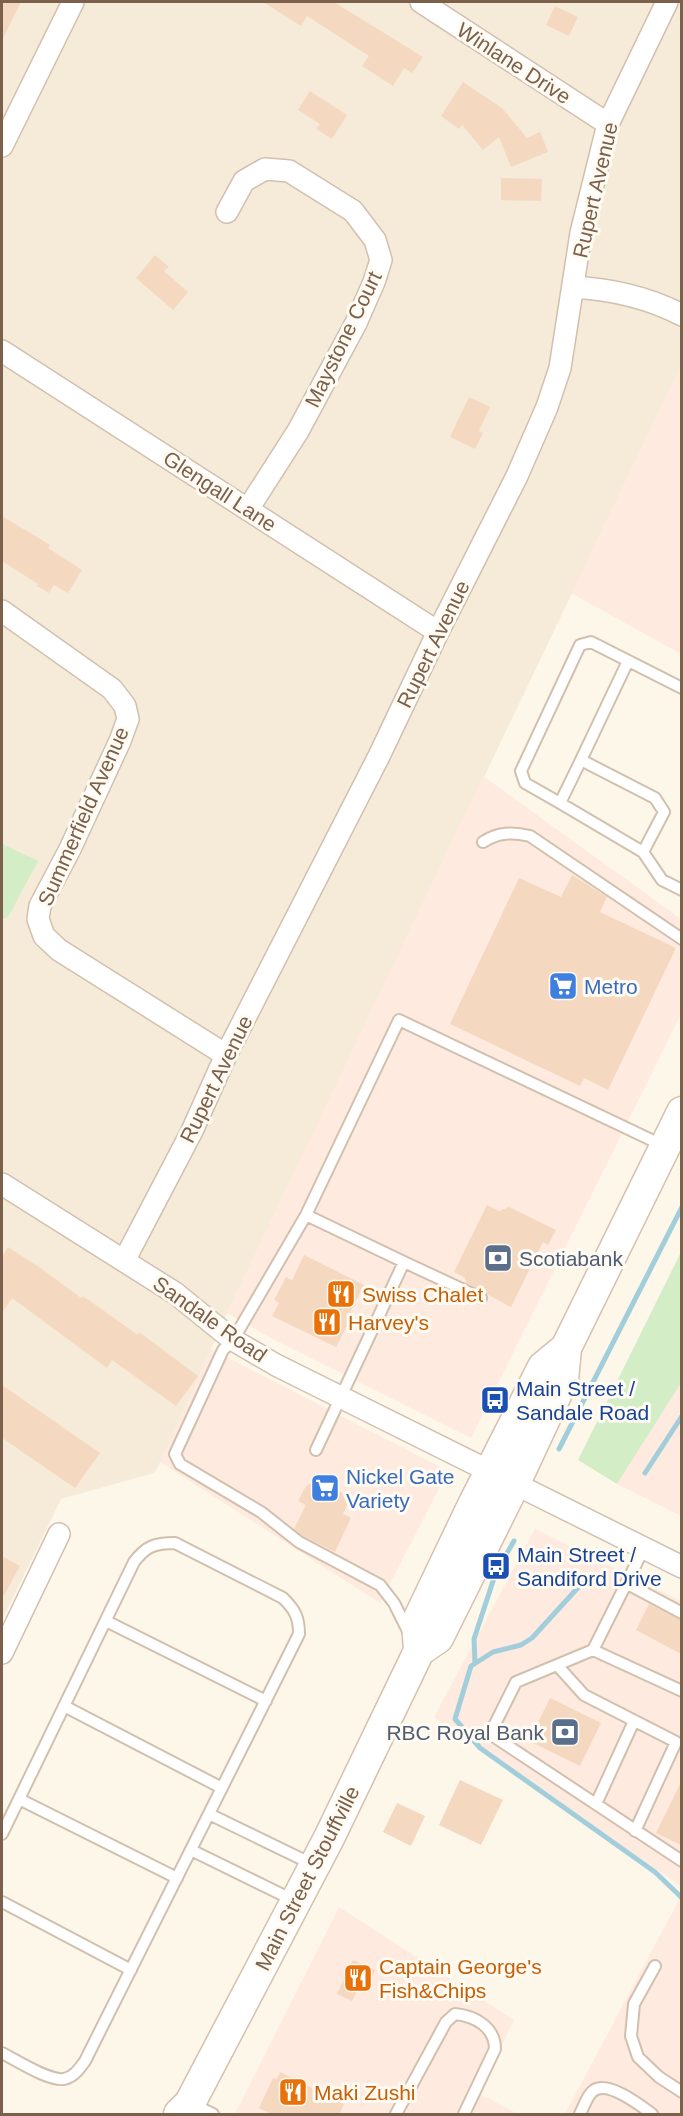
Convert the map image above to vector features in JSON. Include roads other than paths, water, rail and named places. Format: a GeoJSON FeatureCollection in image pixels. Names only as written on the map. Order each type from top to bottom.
{"type":"FeatureCollection","features":[{"type":"Feature","properties":{"kind":"main road","name":"Main Street Stouffville"},"geometry":{"type":"LineString","coordinates":[[193,2112],[419,1651],[438,1638],[502,1478],[563,1380],[566,1348],[681,1112]]}},
{"type":"Feature","properties":{"kind":"street"},"geometry":{"type":"LineString","coordinates":[[2,146],[73,2]]}},
{"type":"Feature","properties":{"kind":"street","name":"Winlane Drive"},"geometry":{"type":"LineString","coordinates":[[421,2],[608,124]]}},
{"type":"Feature","properties":{"kind":"street","name":"Rupert Avenue"},"geometry":{"type":"LineString","coordinates":[[124,1262],[192,1131],[226,1055],[379,756],[438,632],[517,476],[547,407],[560,368],[582,233],[608,124],[667,2]]}},
{"type":"Feature","properties":{"kind":"street","name":"Maystone Court"},"geometry":{"type":"LineString","coordinates":[[227,212],[243,181],[265,169],[289,171],[352,211],[375,240],[381,260],[356,323],[298,431],[248,509]]}},
{"type":"Feature","properties":{"kind":"street"},"geometry":{"type":"LineString","coordinates":[[573,287],[597,288],[663,306],[681,315]]}},
{"type":"Feature","properties":{"kind":"street","name":"Glengall Lane"},"geometry":{"type":"LineString","coordinates":[[2,351],[438,632]]}},
{"type":"Feature","properties":{"kind":"street","name":"Summerfield Avenue"},"geometry":{"type":"LineString","coordinates":[[2,611],[112,689],[125,706],[128,719],[75,838],[40,906],[38,919],[44,936],[59,950],[226,1055]]}},
{"type":"Feature","properties":{"kind":"street","name":"Sandale Road"},"geometry":{"type":"LineString","coordinates":[[2,1184],[175,1293],[233,1340],[276,1365],[681,1567]]}},
{"type":"Feature","properties":{"kind":"street"},"geometry":{"type":"LineString","coordinates":[[2,1653],[59,1534]]}},
{"type":"Feature","properties":{"kind":"lane"},"geometry":{"type":"LineString","coordinates":[[681,688],[591,642],[580,645],[521,771],[525,783],[643,852],[662,880],[681,890]]}},
{"type":"Feature","properties":{"kind":"lane"},"geometry":{"type":"LineString","coordinates":[[560,803],[628,661]]}},
{"type":"Feature","properties":{"kind":"lane"},"geometry":{"type":"LineString","coordinates":[[581,760],[655,798],[664,812],[643,852]]}},
{"type":"Feature","properties":{"kind":"lane"},"geometry":{"type":"LineString","coordinates":[[483,842],[502,833],[516,832],[530,836],[681,939]]}},
{"type":"Feature","properties":{"kind":"lane"},"geometry":{"type":"LineString","coordinates":[[419,1651],[394,1603],[380,1585],[299,1542],[261,1512],[180,1464],[177,1460],[176,1448],[223,1350],[233,1340],[306,1215],[399,1020],[665,1146]]}},
{"type":"Feature","properties":{"kind":"lane"},"geometry":{"type":"LineString","coordinates":[[306,1215],[482,1299]]}},
{"type":"Feature","properties":{"kind":"lane"},"geometry":{"type":"LineString","coordinates":[[316,1450],[404,1262]]}},
{"type":"Feature","properties":{"kind":"lane"},"geometry":{"type":"LineString","coordinates":[[2,1834],[134,1562],[142,1551],[159,1543],[175,1543],[283,1598],[295,1610],[299,1621],[299,1634],[85,2061],[76,2073],[66,2079],[54,2079],[2,2053]]}},
{"type":"Feature","properties":{"kind":"lane"},"geometry":{"type":"LineString","coordinates":[[644,1548],[593,1650],[516,1682],[490,1734],[681,1861]]}},
{"type":"Feature","properties":{"kind":"lane"},"geometry":{"type":"LineString","coordinates":[[626,1583],[681,1613]]}},
{"type":"Feature","properties":{"kind":"lane"},"geometry":{"type":"LineString","coordinates":[[106,1621],[266,1701]]}},
{"type":"Feature","properties":{"kind":"lane"},"geometry":{"type":"LineString","coordinates":[[593,1650],[681,1691]]}},
{"type":"Feature","properties":{"kind":"lane"},"geometry":{"type":"LineString","coordinates":[[557,1665],[584,1695],[679,1741],[635,1831]]}},
{"type":"Feature","properties":{"kind":"lane"},"geometry":{"type":"LineString","coordinates":[[64,1706],[222,1788]]}},
{"type":"Feature","properties":{"kind":"lane"},"geometry":{"type":"LineString","coordinates":[[596,1804],[634,1721]]}},
{"type":"Feature","properties":{"kind":"lane"},"geometry":{"type":"LineString","coordinates":[[19,1799],[177,1878]]}},
{"type":"Feature","properties":{"kind":"lane"},"geometry":{"type":"LineString","coordinates":[[209,1814],[315,1865]]}},
{"type":"Feature","properties":{"kind":"lane"},"geometry":{"type":"LineString","coordinates":[[191,1850],[297,1902]]}},
{"type":"Feature","properties":{"kind":"lane"},"geometry":{"type":"LineString","coordinates":[[2,1902],[131,1970]]}},
{"type":"Feature","properties":{"kind":"lane"},"geometry":{"type":"LineString","coordinates":[[655,1966],[634,2004],[631,2036],[638,2057],[659,2077],[681,2092]]}},
{"type":"Feature","properties":{"kind":"lane"},"geometry":{"type":"LineString","coordinates":[[396,2115],[446,2022],[455,2014],[475,2019],[490,2030],[495,2039],[495,2049],[464,2115]]}},
{"type":"Feature","properties":{"kind":"lane"},"geometry":{"type":"LineString","coordinates":[[580,2115],[591,2093],[598,2088],[609,2088],[652,2115]]}},
{"type":"Feature","properties":{"kind":"waterway"},"geometry":{"type":"LineString","coordinates":[[559,1449],[682,1207]]}},
{"type":"Feature","properties":{"kind":"waterway"},"geometry":{"type":"LineString","coordinates":[[645,1473],[682,1416]]}},
{"type":"Feature","properties":{"kind":"waterway"},"geometry":{"type":"LineString","coordinates":[[475,1663],[474,1639],[496,1572],[514,1541]]}},
{"type":"Feature","properties":{"kind":"waterway"},"geometry":{"type":"LineString","coordinates":[[584,1581],[532,1638],[521,1645],[493,1652],[471,1666],[455,1719],[480,1748],[655,1872],[682,1898]]}},
{"type":"Feature","properties":{"kind":"place","name":"Metro"},"geometry":{"type":"Point","coordinates":[563,986]}},
{"type":"Feature","properties":{"kind":"place","name":"Scotiabank"},"geometry":{"type":"Point","coordinates":[498,1258]}},
{"type":"Feature","properties":{"kind":"place","name":"Swiss Chalet"},"geometry":{"type":"Point","coordinates":[341,1294]}},
{"type":"Feature","properties":{"kind":"place","name":"Harvey's"},"geometry":{"type":"Point","coordinates":[327,1322]}},
{"type":"Feature","properties":{"kind":"place","name":"Main Street / Sandale Road"},"geometry":{"type":"Point","coordinates":[495,1400]}},
{"type":"Feature","properties":{"kind":"place","name":"Nickel Gate Variety"},"geometry":{"type":"Point","coordinates":[325,1488]}},
{"type":"Feature","properties":{"kind":"place","name":"Main Street / Sandiford Drive"},"geometry":{"type":"Point","coordinates":[496,1566]}},
{"type":"Feature","properties":{"kind":"place","name":"RBC Royal Bank"},"geometry":{"type":"Point","coordinates":[565,1732]}},
{"type":"Feature","properties":{"kind":"place","name":"Captain George's Fish&Chips"},"geometry":{"type":"Point","coordinates":[358,1978]}},
{"type":"Feature","properties":{"kind":"place","name":"Maki Zushi"},"geometry":{"type":"Point","coordinates":[293,2092]}}]}
